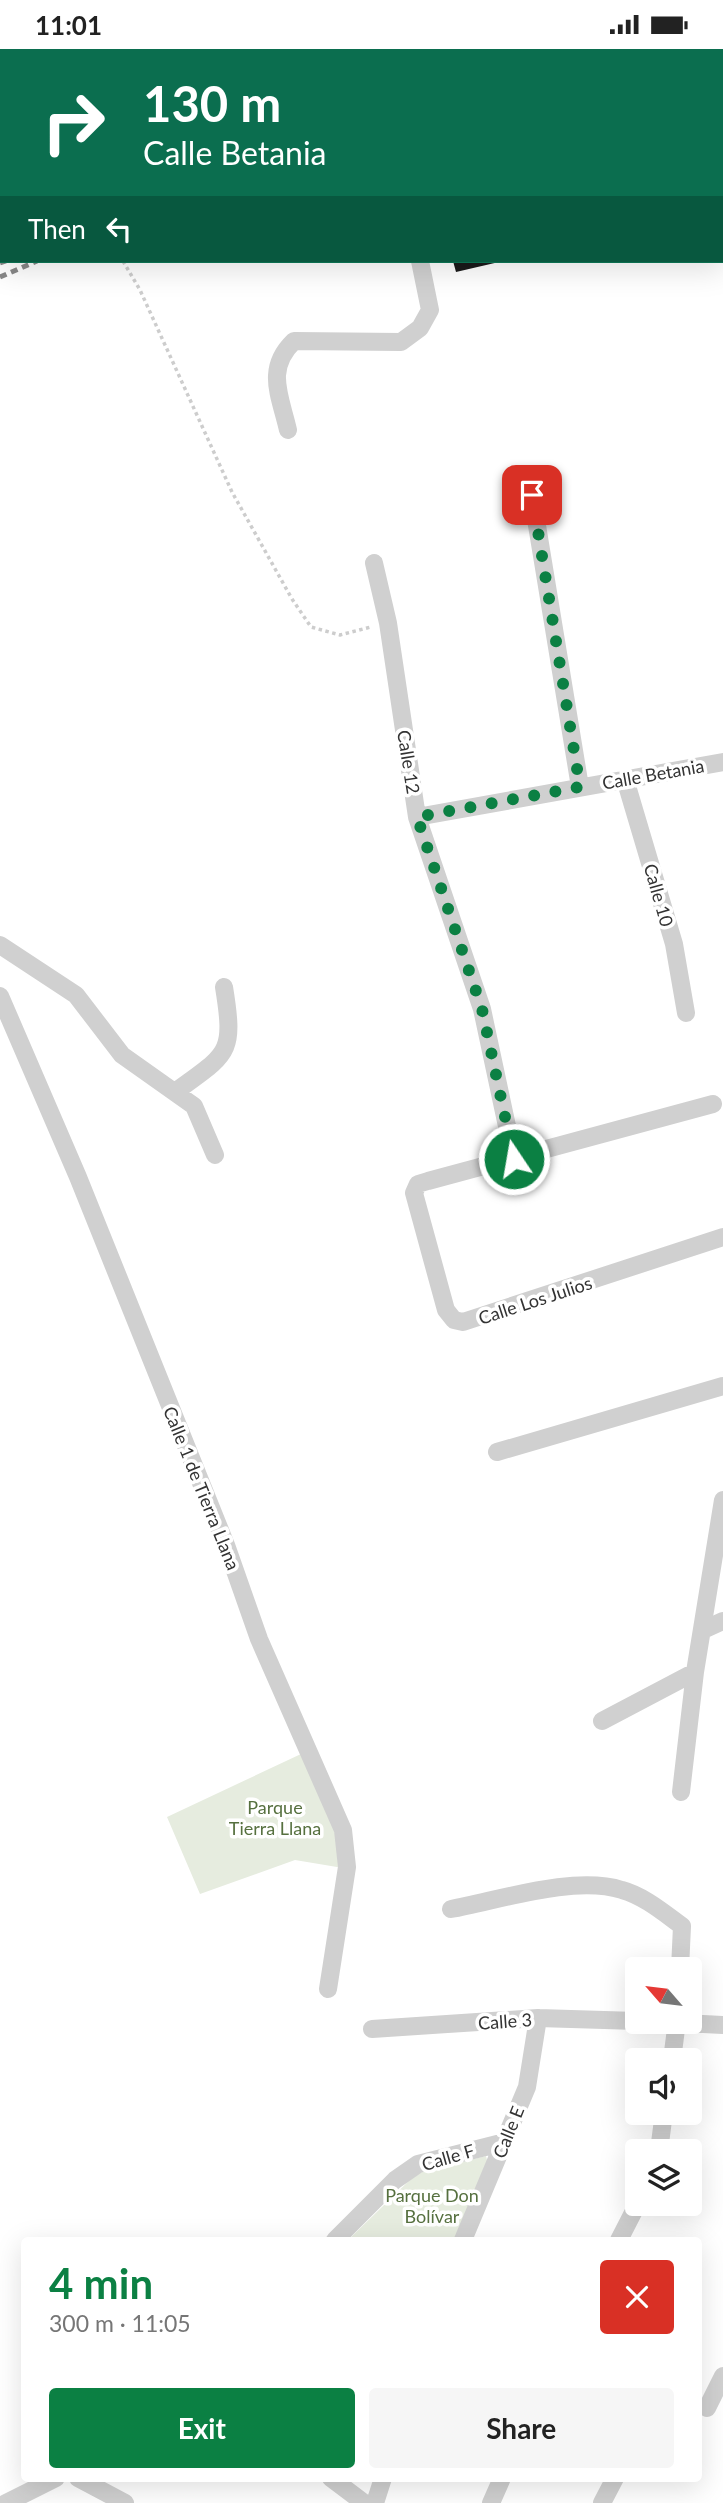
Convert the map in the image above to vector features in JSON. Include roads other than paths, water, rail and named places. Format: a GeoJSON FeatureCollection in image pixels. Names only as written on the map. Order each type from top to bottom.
{"type":"FeatureCollection","features":[{"type":"Feature","properties":{"kind":"street"},"geometry":{"type":"LineString","coordinates":[[288,430],[275,378],[280,355],[294,341],[401,342],[421,328],[430,310],[420,263]]}},
{"type":"Feature","properties":{"kind":"street"},"geometry":{"type":"LineString","coordinates":[[532,495],[580,787]]}},
{"type":"Feature","properties":{"kind":"street","name":"Calle 12"},"geometry":{"type":"LineString","coordinates":[[374,563],[388,623],[417,817],[482,1009],[514,1159]]}},
{"type":"Feature","properties":{"kind":"street","name":"Calle Betania"},"geometry":{"type":"LineString","coordinates":[[417,817],[723,762]]}},
{"type":"Feature","properties":{"kind":"street","name":"Calle 10"},"geometry":{"type":"LineString","coordinates":[[625,779],[674,944],[686,1013]]}},
{"type":"Feature","properties":{"kind":"street"},"geometry":{"type":"LineString","coordinates":[[1,944],[76,995],[122,1055],[194,1106],[215,1155]]}},
{"type":"Feature","properties":{"kind":"street"},"geometry":{"type":"LineString","coordinates":[[175,1092],[218,1060],[226,1047],[230,1034],[224,987]]}},
{"type":"Feature","properties":{"kind":"street","name":"Calle 1 de Tierra Llana"},"geometry":{"type":"LineString","coordinates":[[0,996],[78,1177],[226,1545],[259,1639],[343,1831],[347,1867],[328,1989]]}},
{"type":"Feature","properties":{"kind":"street","name":"Calle Los Julios"},"geometry":{"type":"LineString","coordinates":[[713,1104],[428,1181],[418,1184],[414,1193],[446,1310],[454,1320],[472,1321],[723,1237]]}},
{"type":"Feature","properties":{"kind":"street"},"geometry":{"type":"LineString","coordinates":[[497,1452],[723,1386]]}},
{"type":"Feature","properties":{"kind":"street"},"geometry":{"type":"LineString","coordinates":[[681,1792],[695,1672],[723,1500]]}},
{"type":"Feature","properties":{"kind":"street"},"geometry":{"type":"LineString","coordinates":[[703,1630],[723,1621]]}},
{"type":"Feature","properties":{"kind":"street"},"geometry":{"type":"LineString","coordinates":[[602,1721],[695,1672]]}},
{"type":"Feature","properties":{"kind":"street"},"geometry":{"type":"LineString","coordinates":[[451,1909],[571,1885],[598,1885],[624,1890],[659,1909],[682,1926],[681,1957]]}},
{"type":"Feature","properties":{"kind":"street","name":"Calle 3"},"geometry":{"type":"LineString","coordinates":[[372,2029],[538,2018],[625,2021]]}},
{"type":"Feature","properties":{"kind":"street","name":"Calle E"},"geometry":{"type":"LineString","coordinates":[[464,2237],[527,2087],[538,2018]]}},
{"type":"Feature","properties":{"kind":"street"},"geometry":{"type":"LineString","coordinates":[[702,2024],[723,2025]]}},
{"type":"Feature","properties":{"kind":"street","name":"Calle F"},"geometry":{"type":"LineString","coordinates":[[338,2237],[396,2180],[418,2164],[505,2142]]}},
{"type":"Feature","properties":{"kind":"street"},"geometry":{"type":"LineString","coordinates":[[621,2237],[632,2216]]}},
{"type":"Feature","properties":{"kind":"street"},"geometry":{"type":"LineString","coordinates":[[710,2410],[723,2376]]}},
{"type":"Feature","properties":{"kind":"street"},"geometry":{"type":"LineString","coordinates":[[6,2503],[49,2482]]}},
{"type":"Feature","properties":{"kind":"street"},"geometry":{"type":"LineString","coordinates":[[85,2482],[124,2503]]}},
{"type":"Feature","properties":{"kind":"street"},"geometry":{"type":"LineString","coordinates":[[336,2482],[364,2503]]}},
{"type":"Feature","properties":{"kind":"street"},"geometry":{"type":"LineString","coordinates":[[375,2503],[382,2482]]}},
{"type":"Feature","properties":{"kind":"street"},"geometry":{"type":"LineString","coordinates":[[491,2503],[500,2482]]}},
{"type":"Feature","properties":{"kind":"street"},"geometry":{"type":"LineString","coordinates":[[602,2503],[613,2482]]}},
{"type":"Feature","properties":{"kind":"railway"},"geometry":{"type":"LineString","coordinates":[[0,277],[32,263]]}},
{"type":"Feature","properties":{"kind":"park label","name":"Parque Tierra Llana"},"geometry":{"type":"Point","coordinates":[275,1818]}},
{"type":"Feature","properties":{"kind":"park label","name":"Parque Don Bolívar"},"geometry":{"type":"Point","coordinates":[432,2206]}}]}
